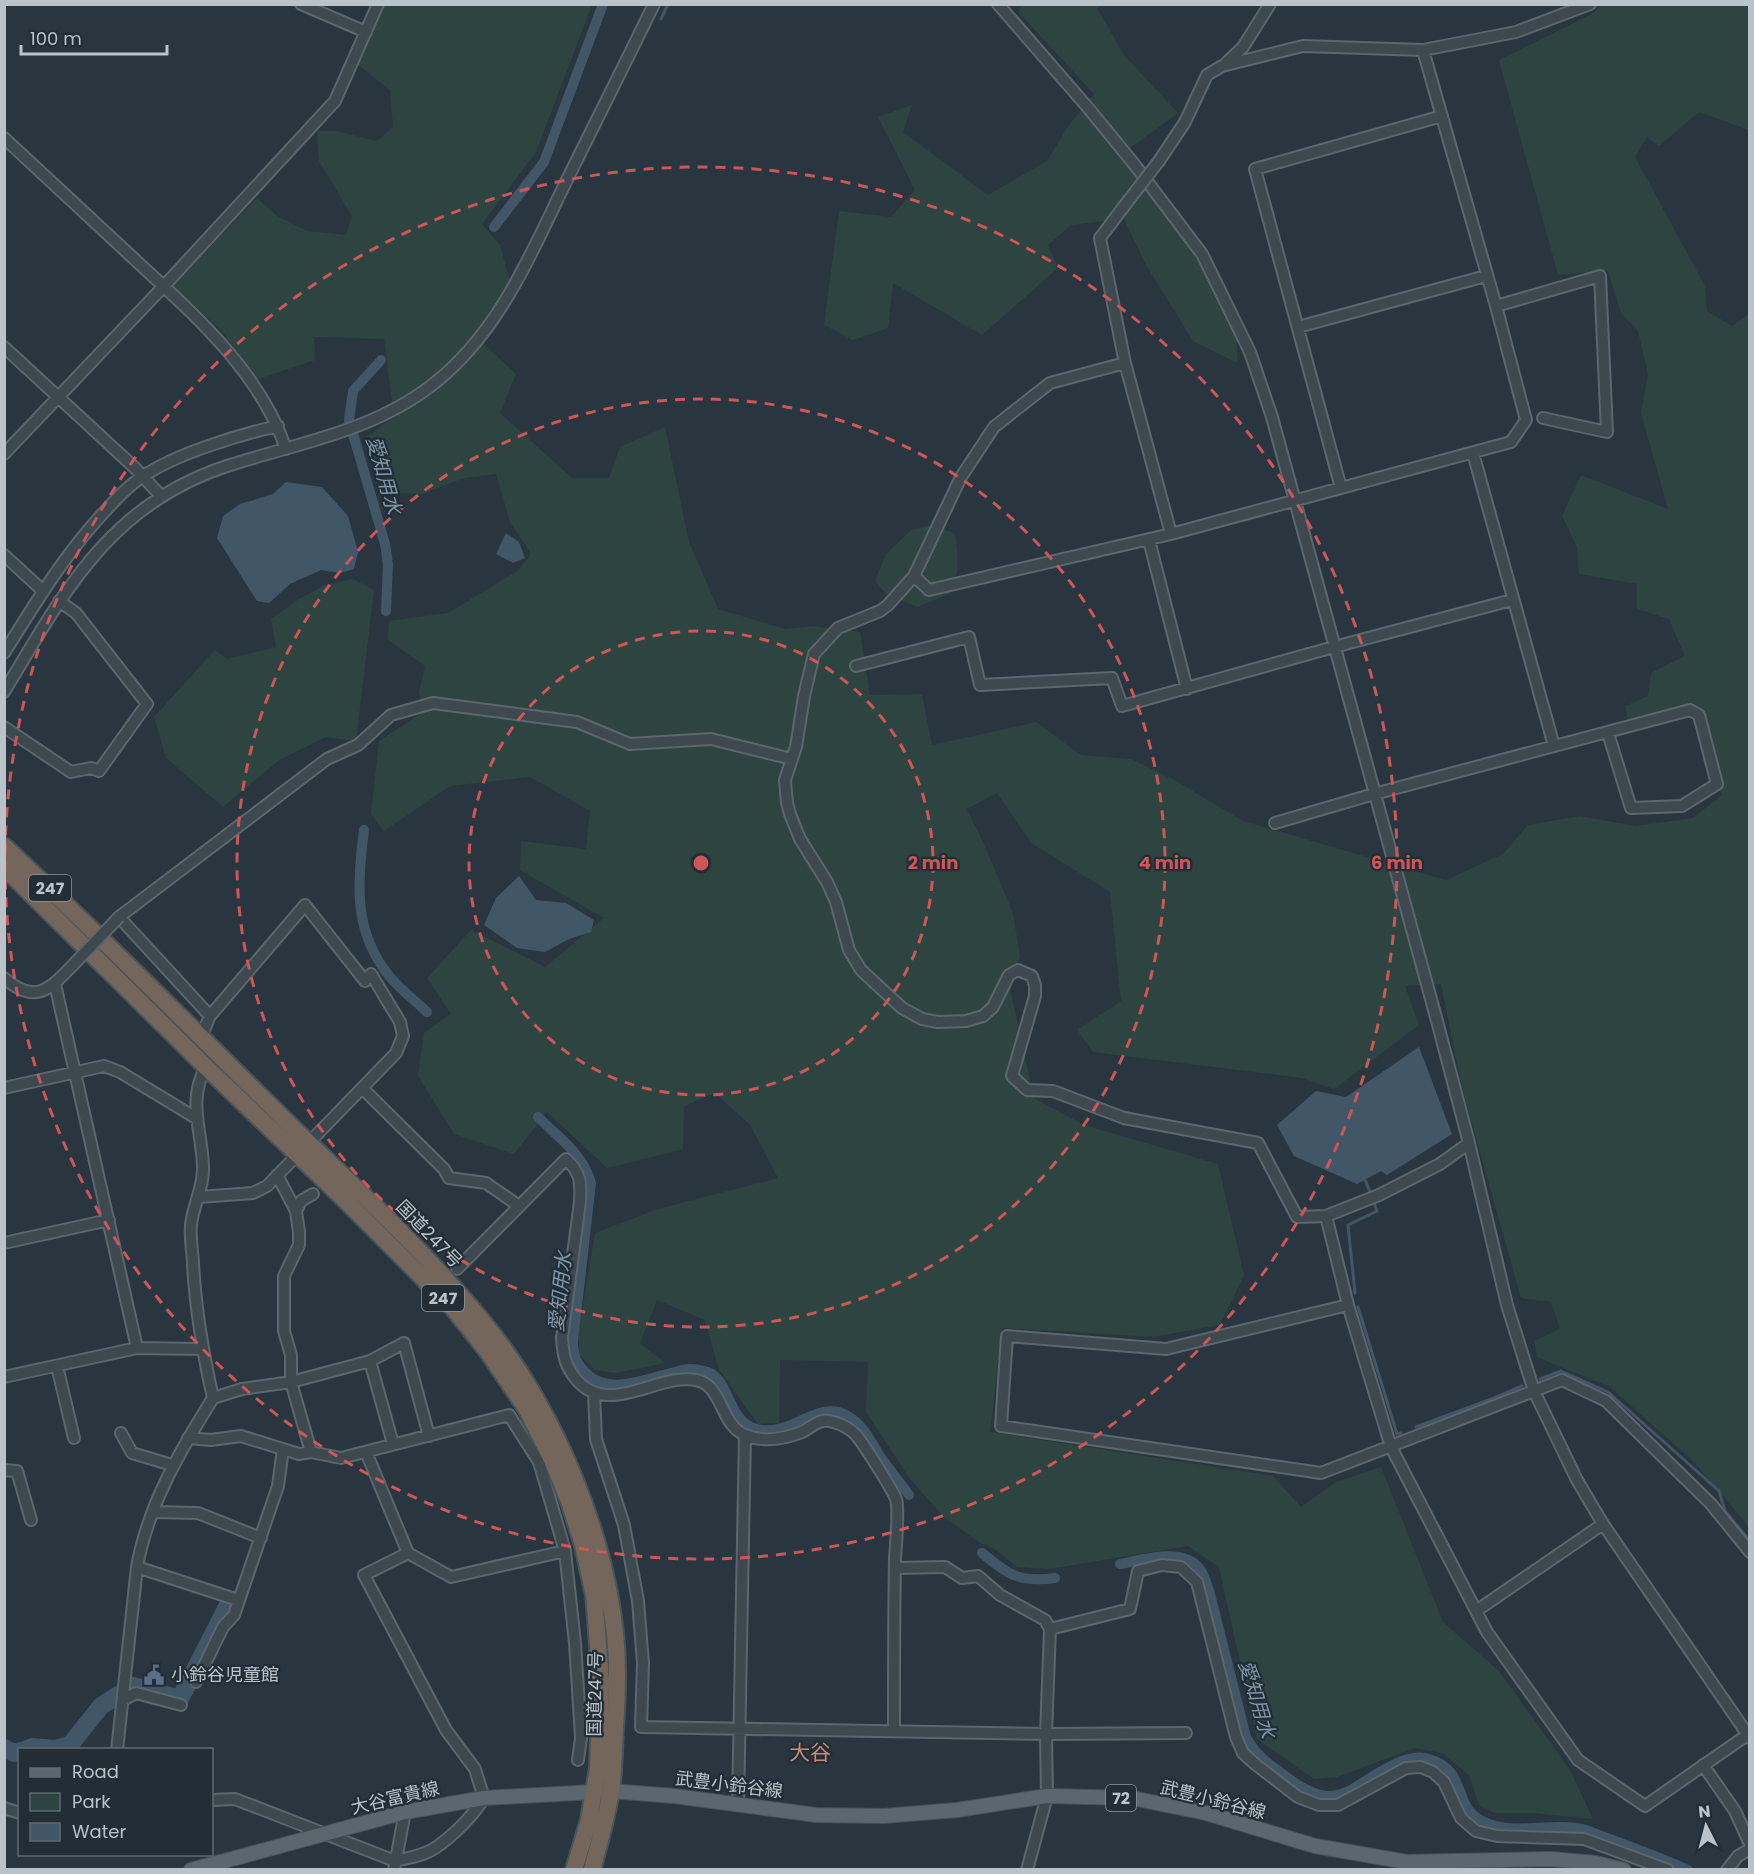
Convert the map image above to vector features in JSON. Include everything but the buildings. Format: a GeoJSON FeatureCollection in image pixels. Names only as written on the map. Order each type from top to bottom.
{"type":"FeatureCollection","features":[{"type":"Feature","properties":{"kind":"highway","name":"国道247号"},"geometry":{"type":"LineString","coordinates":[[4,846],[95,930],[440,1273],[484,1323],[530,1390],[558,1441],[583,1500],[609,1598],[615,1643],[617,1696],[611,1791],[592,1869]]}},
{"type":"Feature","properties":{"kind":"highway","name":"国道247号"},"geometry":{"type":"LineString","coordinates":[[4,867],[206,1067],[343,1198],[460,1317],[488,1352],[526,1408],[569,1501],[580,1534],[594,1595],[600,1681],[598,1768],[589,1820],[574,1869]]}},
{"type":"Feature","properties":{"kind":"main road","name":"大谷富貴線"},"geometry":{"type":"LineString","coordinates":[[191,1869],[405,1812],[484,1798],[611,1791]]}},
{"type":"Feature","properties":{"kind":"main road","name":"武豊小鈴谷線"},"geometry":{"type":"LineString","coordinates":[[611,1791],[674,1796],[816,1815],[884,1816],[957,1810],[1047,1796],[1132,1798],[1206,1814],[1315,1846],[1407,1862],[1550,1859],[1596,1863],[1624,1869]]}},
{"type":"Feature","properties":{"kind":"street"},"geometry":{"type":"LineString","coordinates":[[301,4],[366,32]]}},
{"type":"Feature","properties":{"kind":"street"},"geometry":{"type":"LineString","coordinates":[[4,454],[164,286],[335,101],[378,4]]}},
{"type":"Feature","properties":{"kind":"street"},"geometry":{"type":"LineString","coordinates":[[4,692],[59,601],[81,570],[113,534],[140,511],[161,496],[211,472],[358,427],[390,412],[432,386],[479,340],[514,289],[654,4]]}},
{"type":"Feature","properties":{"kind":"street"},"geometry":{"type":"LineString","coordinates":[[998,4],[1127,154],[1202,254],[1250,352],[1272,417],[1295,500],[1469,1143],[1507,1305],[1534,1391],[1577,1480],[1603,1524],[1749,1735],[1645,1806],[1578,1760],[1487,1632],[1391,1447],[1348,1305],[1326,1216]]}},
{"type":"Feature","properties":{"kind":"street"},"geometry":{"type":"LineString","coordinates":[[1171,534],[1125,363],[1100,238],[1159,161],[1185,122],[1207,75],[1222,66],[1243,47],[1270,4]]}},
{"type":"Feature","properties":{"kind":"street"},"geometry":{"type":"LineString","coordinates":[[1222,66],[1303,46],[1424,50],[1516,32],[1590,4]]}},
{"type":"Feature","properties":{"kind":"street"},"geometry":{"type":"LineString","coordinates":[[914,576],[928,590],[1149,540],[1511,442],[1526,420],[1424,50]]}},
{"type":"Feature","properties":{"kind":"street"},"geometry":{"type":"LineString","coordinates":[[1341,488],[1255,169],[1442,116]]}},
{"type":"Feature","properties":{"kind":"street"},"geometry":{"type":"LineString","coordinates":[[6,143],[164,286],[217,338],[256,387],[278,426],[286,449]]}},
{"type":"Feature","properties":{"kind":"street"},"geometry":{"type":"LineString","coordinates":[[1298,327],[1486,276]]}},
{"type":"Feature","properties":{"kind":"street"},"geometry":{"type":"LineString","coordinates":[[1496,306],[1600,276],[1607,432],[1544,418]]}},
{"type":"Feature","properties":{"kind":"street"},"geometry":{"type":"LineString","coordinates":[[4,347],[143,476],[161,496]]}},
{"type":"Feature","properties":{"kind":"street"},"geometry":{"type":"LineString","coordinates":[[1125,363],[1050,383],[994,428],[961,477],[914,576],[888,605],[880,611],[838,628],[814,654],[804,696],[796,747],[785,780],[787,803],[800,839],[827,882],[836,902],[849,950],[861,970],[902,1008],[922,1019],[938,1022],[966,1021],[983,1016],[993,1007],[1009,975],[1018,970],[1032,976],[1035,996],[1011,1076],[1017,1083],[1027,1090],[1053,1091],[1124,1118],[1258,1143],[1296,1217],[1326,1216],[1379,1196],[1440,1164],[1469,1143]]}},
{"type":"Feature","properties":{"kind":"street"},"geometry":{"type":"LineString","coordinates":[[4,653],[74,545],[117,498],[143,476],[176,459],[228,440],[278,426]]}},
{"type":"Feature","properties":{"kind":"street"},"geometry":{"type":"LineString","coordinates":[[1473,453],[1554,746]]}},
{"type":"Feature","properties":{"kind":"street"},"geometry":{"type":"LineString","coordinates":[[1149,540],[1187,689]]}},
{"type":"Feature","properties":{"kind":"street"},"geometry":{"type":"LineString","coordinates":[[4,555],[43,591]]}},
{"type":"Feature","properties":{"kind":"street"},"geometry":{"type":"LineString","coordinates":[[856,666],[969,637],[980,685],[1112,678],[1122,706],[1512,600]]}},
{"type":"Feature","properties":{"kind":"street"},"geometry":{"type":"LineString","coordinates":[[4,727],[71,772],[91,768],[99,771],[147,704],[76,613],[59,601]]}},
{"type":"Feature","properties":{"kind":"street"},"geometry":{"type":"LineString","coordinates":[[4,978],[28,994],[42,992],[55,984],[119,917],[327,759],[358,745],[391,715],[433,703],[577,722],[630,744],[711,739],[792,759]]}},
{"type":"Feature","properties":{"kind":"street"},"geometry":{"type":"LineString","coordinates":[[1275,823],[1374,794],[1690,710],[1699,715],[1717,784],[1682,806],[1631,808],[1608,733]]}},
{"type":"Feature","properties":{"kind":"street"},"geometry":{"type":"LineString","coordinates":[[199,1197],[253,1193],[267,1186],[396,1053],[403,1036],[400,1022],[371,974],[365,981],[306,906],[210,1016],[201,1037]]}},
{"type":"Feature","properties":{"kind":"street"},"geometry":{"type":"LineString","coordinates":[[119,917],[210,1016]]}},
{"type":"Feature","properties":{"kind":"street"},"geometry":{"type":"LineString","coordinates":[[55,984],[136,1348]]}},
{"type":"Feature","properties":{"kind":"street"},"geometry":{"type":"LineString","coordinates":[[4,1088],[104,1066],[120,1072],[196,1118]]}},
{"type":"Feature","properties":{"kind":"street"},"geometry":{"type":"LineString","coordinates":[[206,1067],[198,1080],[196,1118],[203,1167],[199,1197],[191,1225],[194,1295],[202,1349],[213,1398]]}},
{"type":"Feature","properties":{"kind":"street"},"geometry":{"type":"LineString","coordinates":[[362,1088],[444,1169],[449,1178],[486,1183],[519,1206]]}},
{"type":"Feature","properties":{"kind":"street"},"geometry":{"type":"LineString","coordinates":[[457,1269],[566,1159],[574,1167],[581,1180],[562,1338],[563,1357],[582,1386],[594,1393],[619,1395],[679,1380],[695,1380],[705,1383],[716,1395],[734,1427],[745,1435],[777,1441],[823,1421],[841,1424],[855,1434],[897,1501],[894,1730]]}},
{"type":"Feature","properties":{"kind":"street"},"geometry":{"type":"LineString","coordinates":[[277,1176],[296,1211],[299,1232],[299,1245],[284,1276],[284,1331],[291,1354],[291,1382],[311,1452]]}},
{"type":"Feature","properties":{"kind":"street"},"geometry":{"type":"LineString","coordinates":[[296,1211],[301,1202],[313,1194]]}},
{"type":"Feature","properties":{"kind":"street"},"geometry":{"type":"LineString","coordinates":[[4,1243],[109,1220]]}},
{"type":"Feature","properties":{"kind":"street"},"geometry":{"type":"LineString","coordinates":[[1348,1305],[1166,1349],[1007,1336],[1001,1426],[1321,1473],[1562,1380],[1606,1401],[1703,1496],[1749,1552]]}},
{"type":"Feature","properties":{"kind":"street"},"geometry":{"type":"LineString","coordinates":[[117,1748],[142,1540],[172,1465],[213,1398],[243,1389],[291,1382],[370,1361],[404,1343],[429,1436]]}},
{"type":"Feature","properties":{"kind":"street"},"geometry":{"type":"LineString","coordinates":[[4,1377],[136,1348],[202,1349]]}},
{"type":"Feature","properties":{"kind":"street"},"geometry":{"type":"LineString","coordinates":[[370,1361],[393,1444]]}},
{"type":"Feature","properties":{"kind":"street"},"geometry":{"type":"LineString","coordinates":[[57,1366],[74,1438]]}},
{"type":"Feature","properties":{"kind":"street"},"geometry":{"type":"LineString","coordinates":[[594,1393],[596,1438],[624,1525],[638,1601],[643,1663],[640,1727],[1046,1734],[1186,1733]]}},
{"type":"Feature","properties":{"kind":"street"},"geometry":{"type":"LineString","coordinates":[[188,1438],[211,1440],[241,1436],[299,1454],[311,1452],[341,1458],[509,1415],[539,1462],[565,1551],[575,1643],[581,1738],[578,1760]]}},
{"type":"Feature","properties":{"kind":"street"},"geometry":{"type":"LineString","coordinates":[[121,1433],[132,1453],[172,1465]]}},
{"type":"Feature","properties":{"kind":"street"},"geometry":{"type":"LineString","coordinates":[[738,1805],[745,1435]]}},
{"type":"Feature","properties":{"kind":"street"},"geometry":{"type":"LineString","coordinates":[[196,1682],[223,1627],[234,1615],[278,1486],[283,1449]]}},
{"type":"Feature","properties":{"kind":"street"},"geometry":{"type":"LineString","coordinates":[[366,1452],[408,1553],[451,1577],[565,1551]]}},
{"type":"Feature","properties":{"kind":"street"},"geometry":{"type":"LineString","coordinates":[[4,1470],[17,1472],[31,1521]]}},
{"type":"Feature","properties":{"kind":"street"},"geometry":{"type":"LineString","coordinates":[[153,1512],[198,1514],[261,1538]]}},
{"type":"Feature","properties":{"kind":"street"},"geometry":{"type":"LineString","coordinates":[[1476,1611],[1603,1524]]}},
{"type":"Feature","properties":{"kind":"street"},"geometry":{"type":"LineString","coordinates":[[213,1800],[235,1799],[394,1865],[435,1849],[474,1814],[484,1798],[475,1769],[446,1730],[364,1575],[408,1553]]}},
{"type":"Feature","properties":{"kind":"street"},"geometry":{"type":"LineString","coordinates":[[1050,1629],[1130,1609],[1138,1570],[1162,1565],[1181,1567],[1197,1582],[1236,1737],[1243,1753],[1298,1797],[1319,1805],[1338,1805],[1406,1768],[1421,1767],[1433,1772],[1444,1782],[1461,1818],[1476,1831],[1497,1836],[1584,1839],[1668,1869]]}},
{"type":"Feature","properties":{"kind":"street"},"geometry":{"type":"LineString","coordinates":[[137,1567],[238,1600]]}},
{"type":"Feature","properties":{"kind":"street"},"geometry":{"type":"LineString","coordinates":[[895,1568],[945,1567],[963,1578],[978,1576],[1000,1595],[1045,1620],[1050,1629],[1046,1734],[1047,1796],[1027,1869]]}},
{"type":"Feature","properties":{"kind":"street"},"geometry":{"type":"LineString","coordinates":[[123,1700],[136,1693],[181,1705]]}},
{"type":"Feature","properties":{"kind":"street"},"geometry":{"type":"LineString","coordinates":[[1703,1765],[1735,1811],[1749,1844]]}},
{"type":"Feature","properties":{"kind":"street"},"geometry":{"type":"LineString","coordinates":[[394,1865],[405,1812]]}},
{"type":"Feature","properties":{"kind":"street"},"geometry":{"type":"LineString","coordinates":[[1727,1869],[1738,1856],[1749,1849]]}},
{"type":"Feature","properties":{"kind":"green space"},"geometry":{"type":"Polygon","coordinates":[[[383,5],[592,5],[536,152],[482,224],[500,245],[510,281],[474,335],[516,374],[500,413],[572,478],[609,478],[620,447],[665,427],[689,542],[718,609],[785,629],[813,626],[860,632],[870,695],[922,694],[932,745],[1036,722],[1081,755],[1131,759],[1176,781],[1243,821],[1446,880],[1503,854],[1528,825],[1580,816],[1636,826],[1693,818],[1722,795],[1697,707],[1628,721],[1625,706],[1648,696],[1651,673],[1685,656],[1669,619],[1637,609],[1637,584],[1579,574],[1577,547],[1562,516],[1581,475],[1668,509],[1641,413],[1648,374],[1638,331],[1621,313],[1608,271],[1558,275],[1499,60],[1592,14],[1602,5],[1749,5],[1749,130],[1699,112],[1659,146],[1647,137],[1635,157],[1705,286],[1707,311],[1732,326],[1749,314],[1749,1527],[1695,1463],[1610,1387],[1537,1357],[1534,1341],[1560,1329],[1551,1302],[1521,1298],[1463,1092],[1441,984],[1405,986],[1419,1025],[1334,1089],[1302,1078],[1093,1052],[1077,1030],[1121,1001],[1110,892],[1031,843],[997,793],[967,809],[1013,913],[1020,957],[1010,988],[1034,1098],[1084,1125],[1218,1164],[1244,1275],[1220,1325],[1153,1337],[1002,1328],[990,1432],[1273,1476],[1301,1507],[1334,1483],[1381,1467],[1443,1622],[1499,1671],[1570,1770],[1593,1819],[1534,1813],[1495,1813],[1479,1805],[1469,1775],[1442,1753],[1415,1748],[1337,1777],[1314,1779],[1257,1739],[1219,1567],[1188,1546],[1049,1569],[1017,1567],[995,1549],[982,1544],[945,1518],[910,1479],[866,1412],[868,1362],[780,1360],[779,1423],[758,1424],[719,1370],[705,1320],[657,1300],[640,1343],[665,1363],[616,1373],[594,1370],[579,1354],[579,1330],[595,1233],[658,1209],[778,1178],[750,1125],[715,1093],[684,1106],[683,1149],[607,1168],[547,1112],[514,1154],[454,1134],[418,1076],[424,1033],[451,1014],[427,978],[471,930],[545,967],[604,918],[520,870],[521,841],[586,849],[590,811],[530,777],[450,786],[384,831],[371,814],[379,741],[423,712],[419,692],[425,666],[388,640],[389,621],[448,613],[519,570],[531,554],[510,522],[496,474],[464,478],[422,494],[383,493],[366,437],[394,417],[384,339],[314,337],[315,360],[258,379],[221,330],[173,286],[257,198],[277,216],[307,231],[346,235],[352,216],[319,161],[317,131],[336,131],[377,141],[393,127],[390,90],[357,64],[383,5]]]}},
{"type":"Feature","properties":{"kind":"green space"},"geometry":{"type":"Polygon","coordinates":[[[1021,5],[1102,5],[1097,8],[1124,55],[1178,113],[1119,156],[1190,246],[1237,337],[1237,363],[1193,341],[1146,265],[1124,219],[1071,225],[1048,245],[1058,268],[982,335],[893,283],[888,328],[853,340],[824,325],[839,211],[891,217],[915,190],[878,117],[912,105],[903,132],[988,195],[1047,161],[1069,125],[1094,94],[1019,13],[1021,5]]]}},
{"type":"Feature","properties":{"kind":"green space"},"geometry":{"type":"Polygon","coordinates":[[[934,525],[955,534],[958,565],[949,594],[917,607],[886,594],[875,581],[886,554],[911,530],[934,525]]]}},
{"type":"Feature","properties":{"kind":"green space"},"geometry":{"type":"Polygon","coordinates":[[[353,579],[374,590],[356,741],[326,737],[279,760],[223,807],[166,758],[154,717],[215,650],[227,659],[276,647],[271,619],[299,599],[325,585],[353,579]]]}},
{"type":"Feature","properties":{"kind":"water"},"geometry":{"type":"Polygon","coordinates":[[[286,482],[322,487],[348,516],[358,552],[354,569],[340,573],[321,570],[290,584],[269,603],[257,601],[217,538],[223,516],[240,504],[273,494],[286,482]]]}},
{"type":"Feature","properties":{"kind":"water"},"geometry":{"type":"Polygon","coordinates":[[[506,533],[519,542],[525,558],[513,563],[496,554],[506,533]]]}},
{"type":"Feature","properties":{"kind":"water"},"geometry":{"type":"Polygon","coordinates":[[[519,876],[536,900],[566,903],[594,920],[591,932],[569,939],[545,952],[517,948],[484,925],[496,898],[519,876]]]}},
{"type":"Feature","properties":{"kind":"water"},"geometry":{"type":"Polygon","coordinates":[[[1419,1047],[1452,1134],[1387,1175],[1381,1171],[1357,1184],[1294,1156],[1277,1125],[1316,1091],[1346,1097],[1419,1047]]]}},
{"type":"Feature","properties":{"kind":"waterway","name":"愛知用水"},"geometry":{"type":"LineString","coordinates":[[494,227],[544,162],[603,4]]}},
{"type":"Feature","properties":{"kind":"waterway"},"geometry":{"type":"LineString","coordinates":[[661,19],[668,4]]}},
{"type":"Feature","properties":{"kind":"waterway","name":"愛知用水"},"geometry":{"type":"LineString","coordinates":[[381,360],[353,391],[349,420],[385,544],[388,564],[386,611]]}},
{"type":"Feature","properties":{"kind":"waterway","name":"愛知用水"},"geometry":{"type":"LineString","coordinates":[[364,830],[359,888],[360,906],[369,942],[390,977],[427,1012]]}},
{"type":"Feature","properties":{"kind":"waterway","name":"愛知用水"},"geometry":{"type":"LineString","coordinates":[[538,1117],[576,1155],[588,1173],[591,1183],[573,1341],[576,1358],[586,1373],[595,1380],[616,1385],[639,1382],[686,1369],[708,1372],[723,1387],[741,1420],[757,1429],[782,1428],[826,1412],[837,1412],[848,1416],[863,1430],[909,1495]]}},
{"type":"Feature","properties":{"kind":"waterway"},"geometry":{"type":"LineString","coordinates":[[1365,1180],[1371,1194]]}},
{"type":"Feature","properties":{"kind":"waterway"},"geometry":{"type":"LineString","coordinates":[[1355,1293],[1348,1225],[1377,1211],[1374,1203]]}},
{"type":"Feature","properties":{"kind":"waterway"},"geometry":{"type":"LineString","coordinates":[[1358,1307],[1397,1434],[1401,1433]]}},
{"type":"Feature","properties":{"kind":"waterway"},"geometry":{"type":"LineString","coordinates":[[1540,1379],[1561,1371],[1608,1392],[1719,1491],[1725,1511],[1750,1541]]}},
{"type":"Feature","properties":{"kind":"waterway"},"geometry":{"type":"LineString","coordinates":[[1416,1427],[1522,1386]]}},
{"type":"Feature","properties":{"kind":"waterway","name":"愛知用水"},"geometry":{"type":"LineString","coordinates":[[982,1553],[1015,1576],[1032,1579],[1055,1578]]}},
{"type":"Feature","properties":{"kind":"waterway","name":"愛知用水"},"geometry":{"type":"LineString","coordinates":[[1120,1564],[1172,1556],[1183,1558],[1199,1568],[1210,1594],[1246,1737],[1263,1759],[1304,1788],[1319,1795],[1333,1796],[1357,1787],[1384,1769],[1402,1761],[1426,1758],[1441,1764],[1450,1771],[1467,1807],[1482,1821],[1504,1828],[1581,1829],[1688,1870]]}},
{"type":"Feature","properties":{"kind":"waterway"},"geometry":{"type":"LineString","coordinates":[[130,1691],[133,1686],[180,1699],[228,1605]]}},
{"type":"Feature","properties":{"kind":"waterway"},"geometry":{"type":"LineString","coordinates":[[59,1748],[70,1745],[101,1706],[118,1695]]}},
{"type":"Feature","properties":{"kind":"waterway"},"geometry":{"type":"LineString","coordinates":[[4,1748],[14,1753],[18,1752]]}},
{"type":"Feature","properties":{"kind":"waterway"},"geometry":{"type":"LineString","coordinates":[[30,1748],[44,1748]]}},
{"type":"Feature","properties":{"kind":"place","name":"小鈴谷児童館"},"geometry":{"type":"Point","coordinates":[154,1675]}},
{"type":"Feature","properties":{"kind":"district","name":"大谷"},"geometry":{"type":"Point","coordinates":[810,1753]}}]}
